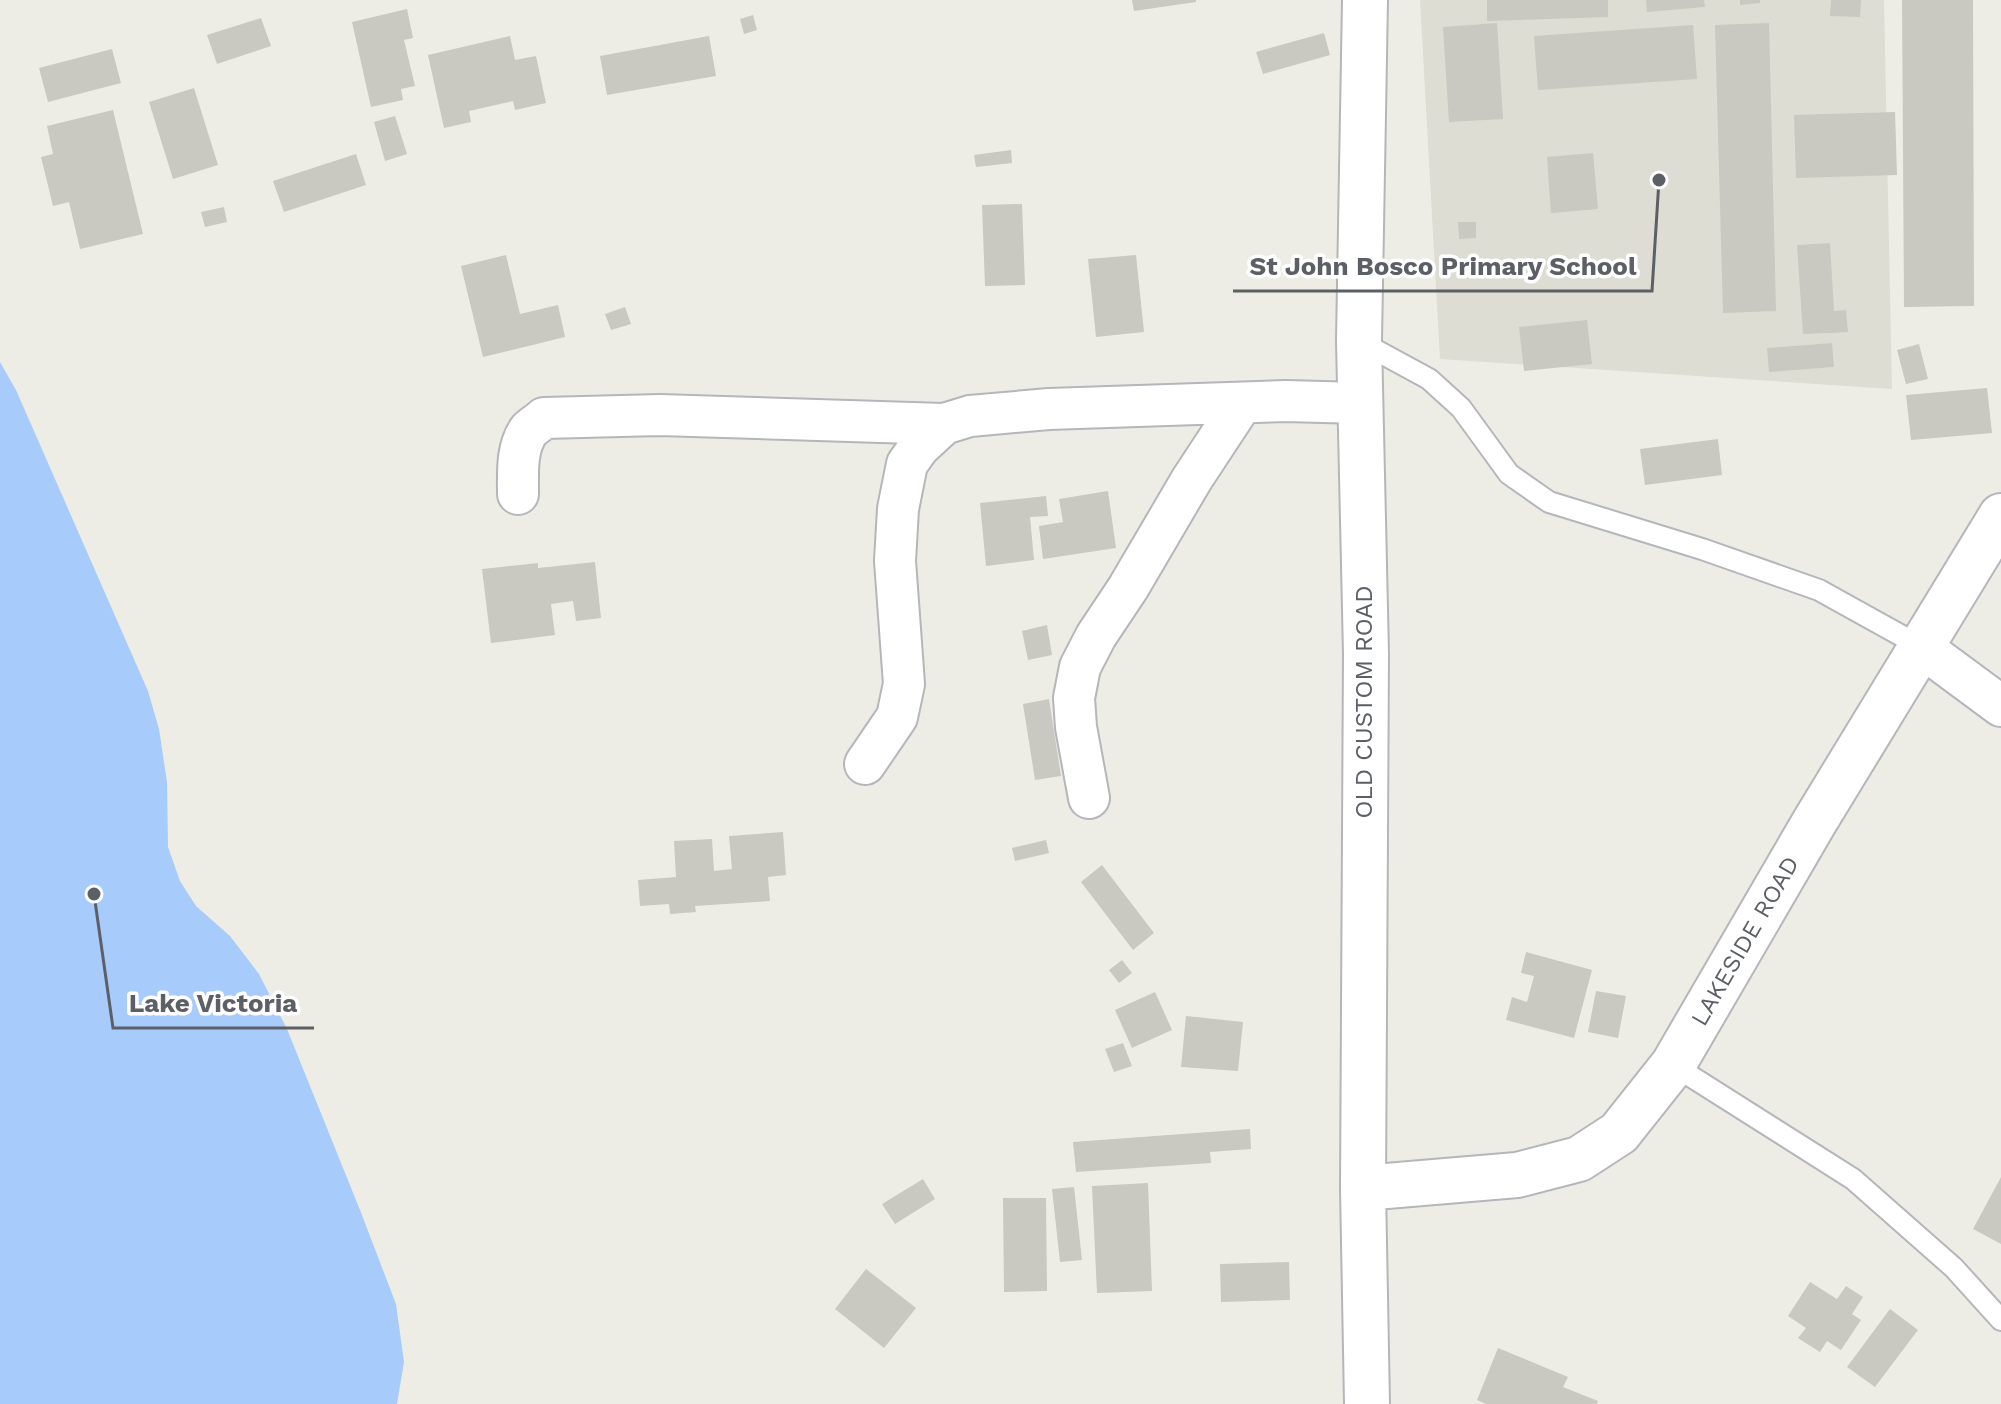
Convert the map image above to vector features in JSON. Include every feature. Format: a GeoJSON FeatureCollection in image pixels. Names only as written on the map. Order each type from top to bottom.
{"type":"FeatureCollection","features":[{"type":"Feature","properties":{"kind":"street","name":"OLD CUSTOM ROAD"},"geometry":{"type":"LineString","coordinates":[[1365,0],[1359,341],[1366,654],[1363,1188],[1367,1404]]}},
{"type":"Feature","properties":{"kind":"street"},"geometry":{"type":"LineString","coordinates":[[518,494],[518,461],[522,444],[530,430],[544,418],[660,415],[944,424],[970,416],[1049,409],[1285,401],[1360,403]]}},
{"type":"Feature","properties":{"kind":"street"},"geometry":{"type":"LineString","coordinates":[[1089,798],[1074,698],[1080,667],[1192,479],[1242,403]]}},
{"type":"Feature","properties":{"kind":"street"},"geometry":{"type":"LineString","coordinates":[[865,764],[897,717],[904,684],[895,561],[898,509],[907,464],[919,447],[944,424]]}},
{"type":"Feature","properties":{"kind":"street","name":"LAKESIDE ROAD"},"geometry":{"type":"LineString","coordinates":[[1363,1188],[1517,1175],[1579,1159],[1619,1133],[1673,1065],[1807,834],[2001,516]]}},
{"type":"Feature","properties":{"kind":"street"},"geometry":{"type":"LineString","coordinates":[[1920,646],[2001,706]]}},
{"type":"Feature","properties":{"kind":"lane"},"geometry":{"type":"LineString","coordinates":[[1359,341],[1429,379],[1461,408],[1509,474],[1549,502],[1702,549],[1819,590],[1920,646]]}},
{"type":"Feature","properties":{"kind":"lane"},"geometry":{"type":"LineString","coordinates":[[1673,1065],[1853,1179],[1954,1268],[2001,1320]]}},
{"type":"Feature","properties":{"kind":"shaded area"},"geometry":{"type":"Polygon","coordinates":[[[1420,0],[1884,0],[1892,389],[1440,359],[1420,0]]]}},
{"type":"Feature","properties":{"kind":"water"},"geometry":{"type":"Polygon","coordinates":[[[0,362],[16,390],[148,691],[159,729],[167,782],[168,847],[180,881],[196,906],[230,936],[259,974],[287,1029],[396,1304],[404,1362],[397,1404],[0,1404],[0,362]]]}},
{"type":"Feature","properties":{"kind":"building"},"geometry":{"type":"Polygon","coordinates":[[[1132,0],[1196,0],[1196,2],[1134,11],[1132,0]]]}},
{"type":"Feature","properties":{"kind":"building"},"geometry":{"type":"Polygon","coordinates":[[[1487,0],[1608,0],[1608,17],[1487,21],[1487,0]]]}},
{"type":"Feature","properties":{"kind":"building"},"geometry":{"type":"Polygon","coordinates":[[[1646,0],[1704,0],[1705,7],[1647,12],[1646,0]]]}},
{"type":"Feature","properties":{"kind":"building"},"geometry":{"type":"Polygon","coordinates":[[[1740,0],[1760,0],[1760,3],[1740,5],[1740,0]]]}},
{"type":"Feature","properties":{"kind":"building"},"geometry":{"type":"Polygon","coordinates":[[[1831,0],[1861,0],[1860,17],[1830,16],[1831,0]]]}},
{"type":"Feature","properties":{"kind":"building"},"geometry":{"type":"Polygon","coordinates":[[[1902,0],[1973,0],[1974,306],[1904,307],[1902,0]]]}},
{"type":"Feature","properties":{"kind":"building"},"geometry":{"type":"Polygon","coordinates":[[[407,9],[413,38],[404,40],[415,86],[401,89],[403,100],[371,107],[352,22],[407,9]]]}},
{"type":"Feature","properties":{"kind":"building"},"geometry":{"type":"Polygon","coordinates":[[[753,15],[757,30],[744,34],[740,19],[753,15]]]}},
{"type":"Feature","properties":{"kind":"building"},"geometry":{"type":"Polygon","coordinates":[[[261,18],[271,46],[217,64],[207,35],[261,18]]]}},
{"type":"Feature","properties":{"kind":"building"},"geometry":{"type":"Polygon","coordinates":[[[1497,23],[1503,119],[1449,122],[1443,27],[1497,23]]]}},
{"type":"Feature","properties":{"kind":"building"},"geometry":{"type":"Polygon","coordinates":[[[1769,23],[1776,311],[1723,313],[1715,25],[1769,23]]]}},
{"type":"Feature","properties":{"kind":"building"},"geometry":{"type":"Polygon","coordinates":[[[1693,25],[1697,79],[1538,90],[1534,36],[1693,25]]]}},
{"type":"Feature","properties":{"kind":"building"},"geometry":{"type":"Polygon","coordinates":[[[1324,33],[1330,55],[1263,74],[1256,52],[1324,33]]]}},
{"type":"Feature","properties":{"kind":"building"},"geometry":{"type":"Polygon","coordinates":[[[510,36],[515,60],[536,56],[546,103],[515,110],[513,101],[469,111],[471,122],[444,128],[428,55],[510,36]]]}},
{"type":"Feature","properties":{"kind":"building"},"geometry":{"type":"Polygon","coordinates":[[[709,36],[716,76],[607,95],[600,56],[709,36]]]}},
{"type":"Feature","properties":{"kind":"building"},"geometry":{"type":"Polygon","coordinates":[[[112,49],[121,83],[48,102],[39,68],[112,49]]]}},
{"type":"Feature","properties":{"kind":"building"},"geometry":{"type":"Polygon","coordinates":[[[194,88],[218,165],[173,179],[149,102],[194,88]]]}},
{"type":"Feature","properties":{"kind":"building"},"geometry":{"type":"Polygon","coordinates":[[[113,110],[143,234],[80,249],[69,202],[53,206],[41,157],[53,154],[47,126],[113,110]]]}},
{"type":"Feature","properties":{"kind":"building"},"geometry":{"type":"Polygon","coordinates":[[[1895,112],[1897,175],[1796,178],[1794,115],[1895,112]]]}},
{"type":"Feature","properties":{"kind":"building"},"geometry":{"type":"Polygon","coordinates":[[[395,116],[407,154],[385,161],[374,122],[395,116]]]}},
{"type":"Feature","properties":{"kind":"building"},"geometry":{"type":"Polygon","coordinates":[[[1011,150],[1012,163],[976,167],[974,155],[1011,150]]]}},
{"type":"Feature","properties":{"kind":"building"},"geometry":{"type":"Polygon","coordinates":[[[1593,153],[1598,209],[1551,213],[1547,157],[1593,153]]]}},
{"type":"Feature","properties":{"kind":"building"},"geometry":{"type":"Polygon","coordinates":[[[356,154],[366,185],[284,212],[273,181],[356,154]]]}},
{"type":"Feature","properties":{"kind":"building"},"geometry":{"type":"Polygon","coordinates":[[[1022,204],[1025,285],[985,286],[982,205],[1022,204]]]}},
{"type":"Feature","properties":{"kind":"building"},"geometry":{"type":"Polygon","coordinates":[[[224,207],[227,222],[205,227],[201,212],[224,207]]]}},
{"type":"Feature","properties":{"kind":"building"},"geometry":{"type":"Polygon","coordinates":[[[1458,222],[1476,222],[1476,238],[1459,239],[1458,222]]]}},
{"type":"Feature","properties":{"kind":"building"},"geometry":{"type":"Polygon","coordinates":[[[1830,243],[1834,311],[1846,310],[1848,332],[1803,334],[1797,245],[1830,243]]]}},
{"type":"Feature","properties":{"kind":"building"},"geometry":{"type":"Polygon","coordinates":[[[506,255],[520,314],[558,305],[565,337],[483,357],[461,266],[506,255]]]}},
{"type":"Feature","properties":{"kind":"building"},"geometry":{"type":"Polygon","coordinates":[[[1136,255],[1144,332],[1096,337],[1088,259],[1136,255]]]}},
{"type":"Feature","properties":{"kind":"building"},"geometry":{"type":"Polygon","coordinates":[[[625,307],[631,324],[611,330],[605,314],[625,307]]]}},
{"type":"Feature","properties":{"kind":"building"},"geometry":{"type":"Polygon","coordinates":[[[1587,320],[1592,364],[1524,371],[1519,327],[1587,320]]]}},
{"type":"Feature","properties":{"kind":"building"},"geometry":{"type":"Polygon","coordinates":[[[1832,343],[1834,367],[1769,372],[1767,348],[1832,343]]]}},
{"type":"Feature","properties":{"kind":"building"},"geometry":{"type":"Polygon","coordinates":[[[1919,344],[1928,379],[1906,384],[1897,350],[1919,344]]]}},
{"type":"Feature","properties":{"kind":"building"},"geometry":{"type":"Polygon","coordinates":[[[1987,388],[1992,433],[1911,440],[1906,395],[1987,388]]]}},
{"type":"Feature","properties":{"kind":"building"},"geometry":{"type":"Polygon","coordinates":[[[1718,439],[1722,475],[1645,485],[1640,449],[1718,439]]]}},
{"type":"Feature","properties":{"kind":"building"},"geometry":{"type":"Polygon","coordinates":[[[1108,491],[1116,548],[1043,559],[1039,526],[1063,522],[1059,499],[1108,491]]]}},
{"type":"Feature","properties":{"kind":"building"},"geometry":{"type":"Polygon","coordinates":[[[1046,496],[1048,516],[1030,517],[1034,560],[986,566],[980,503],[1046,496]]]}},
{"type":"Feature","properties":{"kind":"building"},"geometry":{"type":"Polygon","coordinates":[[[595,562],[601,618],[576,621],[573,601],[551,604],[555,635],[491,643],[482,569],[538,563],[538,568],[595,562]]]}},
{"type":"Feature","properties":{"kind":"building"},"geometry":{"type":"Polygon","coordinates":[[[1047,625],[1052,655],[1028,660],[1022,631],[1047,625]]]}},
{"type":"Feature","properties":{"kind":"building"},"geometry":{"type":"Polygon","coordinates":[[[1049,699],[1061,776],[1035,780],[1023,704],[1049,699]]]}},
{"type":"Feature","properties":{"kind":"building"},"geometry":{"type":"Polygon","coordinates":[[[783,832],[786,875],[768,877],[770,901],[695,906],[696,912],[670,914],[669,904],[640,906],[638,880],[676,877],[674,841],[712,839],[714,871],[732,869],[729,836],[783,832]]]}},
{"type":"Feature","properties":{"kind":"building"},"geometry":{"type":"Polygon","coordinates":[[[1046,840],[1049,853],[1015,861],[1012,848],[1046,840]]]}},
{"type":"Feature","properties":{"kind":"building"},"geometry":{"type":"Polygon","coordinates":[[[1102,865],[1154,933],[1133,950],[1081,882],[1102,865]]]}},
{"type":"Feature","properties":{"kind":"building"},"geometry":{"type":"Polygon","coordinates":[[[1526,952],[1592,970],[1574,1038],[1506,1020],[1512,997],[1527,1002],[1534,976],[1521,973],[1526,952]]]}},
{"type":"Feature","properties":{"kind":"building"},"geometry":{"type":"Polygon","coordinates":[[[1122,960],[1132,973],[1119,983],[1109,970],[1122,960]]]}},
{"type":"Feature","properties":{"kind":"building"},"geometry":{"type":"Polygon","coordinates":[[[1596,991],[1626,996],[1618,1038],[1588,1032],[1596,991]]]}},
{"type":"Feature","properties":{"kind":"building"},"geometry":{"type":"Polygon","coordinates":[[[1155,992],[1172,1030],[1132,1048],[1115,1010],[1155,992]]]}},
{"type":"Feature","properties":{"kind":"building"},"geometry":{"type":"Polygon","coordinates":[[[1186,1016],[1243,1022],[1238,1071],[1181,1067],[1186,1016]]]}},
{"type":"Feature","properties":{"kind":"building"},"geometry":{"type":"Polygon","coordinates":[[[1123,1043],[1132,1066],[1114,1072],[1105,1049],[1123,1043]]]}},
{"type":"Feature","properties":{"kind":"building"},"geometry":{"type":"Polygon","coordinates":[[[1250,1129],[1251,1149],[1210,1152],[1211,1163],[1076,1172],[1073,1142],[1250,1129]]]}},
{"type":"Feature","properties":{"kind":"building"},"geometry":{"type":"Polygon","coordinates":[[[2001,1177],[2001,1244],[1973,1229],[2001,1177]]]}},
{"type":"Feature","properties":{"kind":"building"},"geometry":{"type":"Polygon","coordinates":[[[923,1179],[935,1199],[895,1224],[882,1204],[923,1179]]]}},
{"type":"Feature","properties":{"kind":"building"},"geometry":{"type":"Polygon","coordinates":[[[1148,1183],[1152,1291],[1097,1293],[1092,1186],[1148,1183]]]}},
{"type":"Feature","properties":{"kind":"building"},"geometry":{"type":"Polygon","coordinates":[[[1074,1187],[1082,1260],[1060,1262],[1052,1189],[1074,1187]]]}},
{"type":"Feature","properties":{"kind":"building"},"geometry":{"type":"Polygon","coordinates":[[[1003,1198],[1046,1198],[1047,1291],[1004,1292],[1003,1198]]]}},
{"type":"Feature","properties":{"kind":"building"},"geometry":{"type":"Polygon","coordinates":[[[1289,1262],[1290,1300],[1221,1302],[1220,1264],[1289,1262]]]}},
{"type":"Feature","properties":{"kind":"building"},"geometry":{"type":"Polygon","coordinates":[[[866,1269],[916,1308],[884,1348],[835,1309],[866,1269]]]}},
{"type":"Feature","properties":{"kind":"building"},"geometry":{"type":"Polygon","coordinates":[[[1810,1282],[1837,1299],[1846,1286],[1863,1297],[1852,1314],[1861,1320],[1841,1350],[1827,1341],[1820,1352],[1798,1338],[1806,1328],[1788,1316],[1810,1282]]]}},
{"type":"Feature","properties":{"kind":"building"},"geometry":{"type":"Polygon","coordinates":[[[1890,1309],[1918,1330],[1875,1387],[1847,1367],[1890,1309]]]}},
{"type":"Feature","properties":{"kind":"building"},"geometry":{"type":"Polygon","coordinates":[[[1498,1348],[1568,1377],[1563,1387],[1598,1401],[1597,1404],[1486,1404],[1477,1400],[1498,1348]]]}},
{"type":"Feature","properties":{"kind":"place","name":"St John Bosco Primary School"},"geometry":{"type":"Point","coordinates":[1659,180]}},
{"type":"Feature","properties":{"kind":"place","name":"Lake Victoria"},"geometry":{"type":"Point","coordinates":[94,894]}}]}
